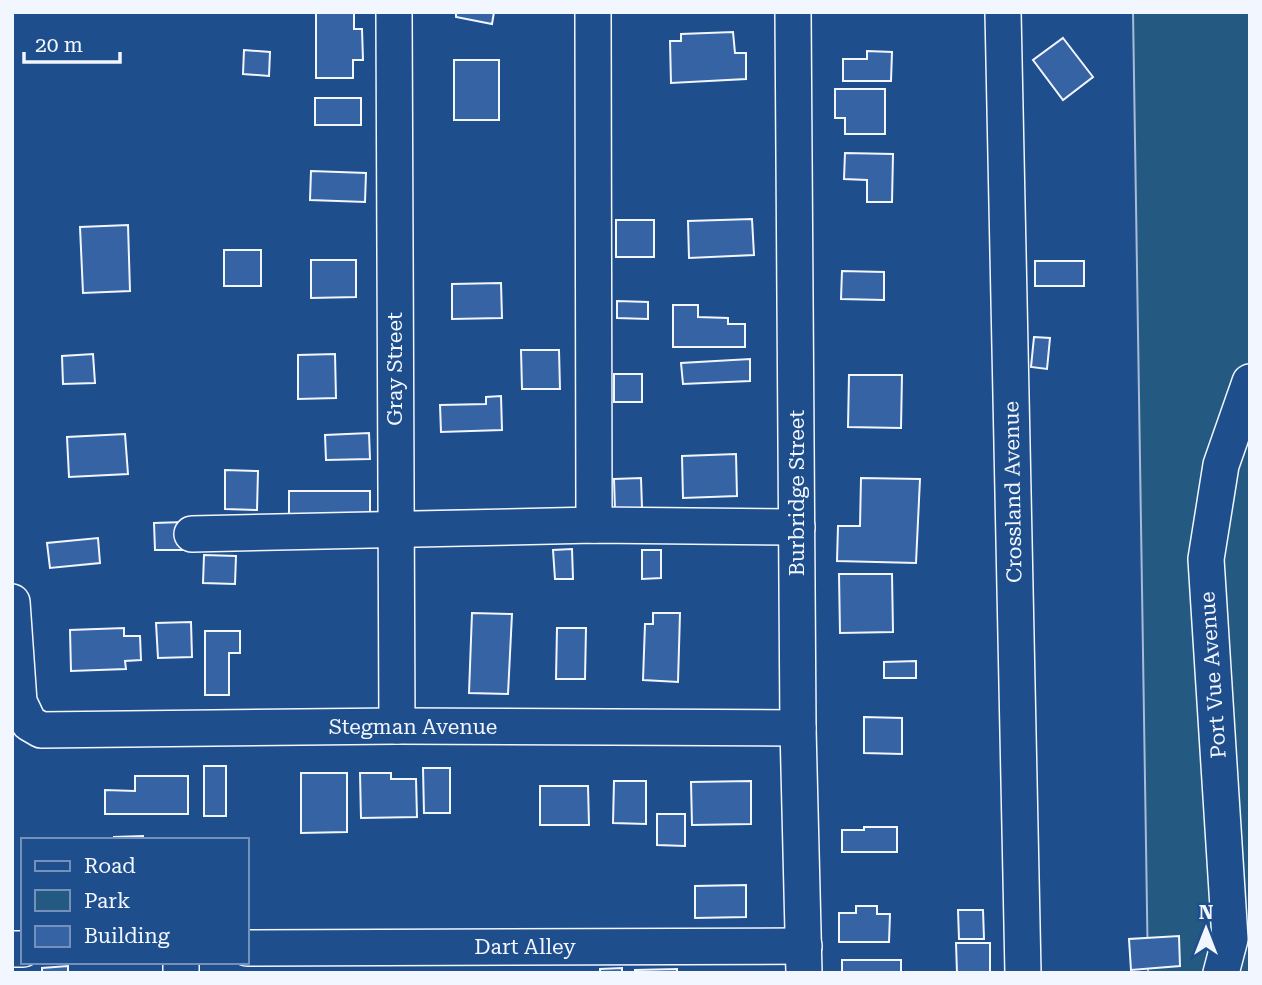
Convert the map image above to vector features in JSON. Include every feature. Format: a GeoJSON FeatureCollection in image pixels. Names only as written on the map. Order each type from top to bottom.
{"type":"FeatureCollection","features":[{"type":"Feature","properties":{"kind":"street","name":"Gray Street"},"geometry":{"type":"LineString","coordinates":[[394,12],[397,726]]}},
{"type":"Feature","properties":{"kind":"street"},"geometry":{"type":"LineString","coordinates":[[593,12],[594,525]]}},
{"type":"Feature","properties":{"kind":"street","name":"Burbridge Street"},"geometry":{"type":"LineString","coordinates":[[793,12],[798,728],[804,960]]}},
{"type":"Feature","properties":{"kind":"street","name":"Crossland Avenue"},"geometry":{"type":"LineString","coordinates":[[1003,12],[1023,973]]}},
{"type":"Feature","properties":{"kind":"street","name":"Port Vue Avenue"},"geometry":{"type":"LineString","coordinates":[[1221,973],[1230,939],[1206,559],[1221,464],[1250,382]]}},
{"type":"Feature","properties":{"kind":"street"},"geometry":{"type":"LineString","coordinates":[[192,534],[594,525],[797,527]]}},
{"type":"Feature","properties":{"kind":"street","name":"Stegman Avenue"},"geometry":{"type":"LineString","coordinates":[[12,602],[19,702],[29,723],[41,730],[397,726],[798,728]]}},
{"type":"Feature","properties":{"kind":"street","name":"Dart Alley"},"geometry":{"type":"LineString","coordinates":[[248,948],[804,960]]}},
{"type":"Feature","properties":{"kind":"green space"},"geometry":{"type":"Polygon","coordinates":[[[1133,12],[1250,12],[1250,973],[1148,973],[1133,12]]]}},
{"type":"Feature","properties":{"kind":"building"},"geometry":{"type":"Polygon","coordinates":[[[316,12],[354,12],[354,29],[362,29],[363,60],[353,60],[353,78],[316,78],[316,12]]]}},
{"type":"Feature","properties":{"kind":"building"},"geometry":{"type":"Polygon","coordinates":[[[456,12],[494,12],[492,24],[456,17],[456,12]]]}},
{"type":"Feature","properties":{"kind":"building"},"geometry":{"type":"Polygon","coordinates":[[[733,32],[735,53],[746,53],[746,79],[671,83],[670,41],[681,41],[681,34],[733,32]]]}},
{"type":"Feature","properties":{"kind":"building"},"geometry":{"type":"Polygon","coordinates":[[[1063,38],[1093,77],[1063,100],[1033,60],[1063,38]]]}},
{"type":"Feature","properties":{"kind":"building"},"geometry":{"type":"Polygon","coordinates":[[[244,50],[270,52],[269,76],[243,74],[244,50]]]}},
{"type":"Feature","properties":{"kind":"building"},"geometry":{"type":"Polygon","coordinates":[[[867,51],[892,52],[891,81],[843,81],[843,59],[867,59],[867,51]]]}},
{"type":"Feature","properties":{"kind":"building"},"geometry":{"type":"Polygon","coordinates":[[[454,60],[499,60],[499,120],[454,120],[454,60]]]}},
{"type":"Feature","properties":{"kind":"building"},"geometry":{"type":"Polygon","coordinates":[[[835,89],[885,89],[885,134],[845,134],[845,118],[835,118],[835,89]]]}},
{"type":"Feature","properties":{"kind":"building"},"geometry":{"type":"Polygon","coordinates":[[[315,98],[361,98],[361,125],[315,125],[315,98]]]}},
{"type":"Feature","properties":{"kind":"building"},"geometry":{"type":"Polygon","coordinates":[[[845,153],[893,154],[892,202],[867,202],[867,180],[844,179],[845,153]]]}},
{"type":"Feature","properties":{"kind":"building"},"geometry":{"type":"Polygon","coordinates":[[[311,171],[366,173],[365,202],[310,200],[311,171]]]}},
{"type":"Feature","properties":{"kind":"building"},"geometry":{"type":"Polygon","coordinates":[[[752,219],[754,255],[689,258],[688,221],[752,219]]]}},
{"type":"Feature","properties":{"kind":"building"},"geometry":{"type":"Polygon","coordinates":[[[616,220],[654,220],[654,257],[616,257],[616,220]]]}},
{"type":"Feature","properties":{"kind":"building"},"geometry":{"type":"Polygon","coordinates":[[[128,225],[130,291],[83,293],[80,227],[128,225]]]}},
{"type":"Feature","properties":{"kind":"building"},"geometry":{"type":"Polygon","coordinates":[[[224,250],[261,250],[261,286],[224,286],[224,250]]]}},
{"type":"Feature","properties":{"kind":"building"},"geometry":{"type":"Polygon","coordinates":[[[311,260],[356,260],[356,297],[311,298],[311,260]]]}},
{"type":"Feature","properties":{"kind":"building"},"geometry":{"type":"Polygon","coordinates":[[[1035,261],[1084,261],[1084,286],[1035,286],[1035,261]]]}},
{"type":"Feature","properties":{"kind":"building"},"geometry":{"type":"Polygon","coordinates":[[[842,271],[884,272],[884,300],[841,299],[842,271]]]}},
{"type":"Feature","properties":{"kind":"building"},"geometry":{"type":"Polygon","coordinates":[[[501,283],[502,318],[452,319],[452,284],[501,283]]]}},
{"type":"Feature","properties":{"kind":"building"},"geometry":{"type":"Polygon","coordinates":[[[617,301],[648,302],[648,319],[617,318],[617,301]]]}},
{"type":"Feature","properties":{"kind":"building"},"geometry":{"type":"Polygon","coordinates":[[[673,305],[698,305],[698,317],[728,318],[728,324],[745,324],[745,347],[673,347],[673,305]]]}},
{"type":"Feature","properties":{"kind":"building"},"geometry":{"type":"Polygon","coordinates":[[[1034,337],[1050,338],[1047,369],[1031,367],[1034,337]]]}},
{"type":"Feature","properties":{"kind":"building"},"geometry":{"type":"Polygon","coordinates":[[[521,350],[559,350],[560,389],[522,389],[521,350]]]}},
{"type":"Feature","properties":{"kind":"building"},"geometry":{"type":"Polygon","coordinates":[[[93,354],[95,383],[63,384],[62,356],[93,354]]]}},
{"type":"Feature","properties":{"kind":"building"},"geometry":{"type":"Polygon","coordinates":[[[335,354],[336,398],[298,399],[298,355],[335,354]]]}},
{"type":"Feature","properties":{"kind":"building"},"geometry":{"type":"Polygon","coordinates":[[[750,359],[750,381],[683,384],[681,363],[750,359]]]}},
{"type":"Feature","properties":{"kind":"building"},"geometry":{"type":"Polygon","coordinates":[[[614,374],[642,374],[642,402],[614,402],[614,374]]]}},
{"type":"Feature","properties":{"kind":"building"},"geometry":{"type":"Polygon","coordinates":[[[849,375],[902,375],[901,428],[848,427],[849,375]]]}},
{"type":"Feature","properties":{"kind":"building"},"geometry":{"type":"Polygon","coordinates":[[[501,396],[502,430],[441,432],[440,405],[486,404],[486,397],[501,396]]]}},
{"type":"Feature","properties":{"kind":"building"},"geometry":{"type":"Polygon","coordinates":[[[369,433],[370,459],[326,460],[325,435],[369,433]]]}},
{"type":"Feature","properties":{"kind":"building"},"geometry":{"type":"Polygon","coordinates":[[[125,434],[128,474],[69,477],[67,437],[125,434]]]}},
{"type":"Feature","properties":{"kind":"building"},"geometry":{"type":"Polygon","coordinates":[[[736,454],[737,496],[683,498],[682,456],[736,454]]]}},
{"type":"Feature","properties":{"kind":"building"},"geometry":{"type":"Polygon","coordinates":[[[225,470],[258,471],[257,510],[225,509],[225,470]]]}},
{"type":"Feature","properties":{"kind":"building"},"geometry":{"type":"Polygon","coordinates":[[[641,478],[642,508],[615,510],[614,479],[641,478]]]}},
{"type":"Feature","properties":{"kind":"building"},"geometry":{"type":"Polygon","coordinates":[[[861,478],[920,479],[916,563],[837,561],[838,526],[860,526],[861,478]]]}},
{"type":"Feature","properties":{"kind":"building"},"geometry":{"type":"Polygon","coordinates":[[[289,491],[370,491],[370,520],[289,520],[289,491]]]}},
{"type":"Feature","properties":{"kind":"building"},"geometry":{"type":"Polygon","coordinates":[[[184,522],[185,550],[155,550],[154,523],[184,522]]]}},
{"type":"Feature","properties":{"kind":"building"},"geometry":{"type":"Polygon","coordinates":[[[98,538],[100,563],[50,568],[47,543],[98,538]]]}},
{"type":"Feature","properties":{"kind":"building"},"geometry":{"type":"Polygon","coordinates":[[[572,549],[573,579],[555,579],[553,550],[572,549]]]}},
{"type":"Feature","properties":{"kind":"building"},"geometry":{"type":"Polygon","coordinates":[[[642,550],[661,550],[661,578],[642,579],[642,550]]]}},
{"type":"Feature","properties":{"kind":"building"},"geometry":{"type":"Polygon","coordinates":[[[204,555],[236,556],[235,584],[203,583],[204,555]]]}},
{"type":"Feature","properties":{"kind":"building"},"geometry":{"type":"Polygon","coordinates":[[[839,574],[892,574],[893,632],[840,633],[839,574]]]}},
{"type":"Feature","properties":{"kind":"building"},"geometry":{"type":"Polygon","coordinates":[[[472,613],[512,614],[508,694],[469,693],[472,613]]]}},
{"type":"Feature","properties":{"kind":"building"},"geometry":{"type":"Polygon","coordinates":[[[653,613],[680,613],[678,682],[643,680],[645,624],[653,624],[653,613]]]}},
{"type":"Feature","properties":{"kind":"building"},"geometry":{"type":"Polygon","coordinates":[[[191,622],[192,657],[158,658],[156,623],[191,622]]]}},
{"type":"Feature","properties":{"kind":"building"},"geometry":{"type":"Polygon","coordinates":[[[124,628],[124,636],[140,636],[141,660],[125,661],[126,669],[71,671],[70,630],[124,628]]]}},
{"type":"Feature","properties":{"kind":"building"},"geometry":{"type":"Polygon","coordinates":[[[557,628],[586,628],[585,679],[556,679],[557,628]]]}},
{"type":"Feature","properties":{"kind":"building"},"geometry":{"type":"Polygon","coordinates":[[[205,631],[240,631],[240,653],[229,653],[229,695],[205,695],[205,631]]]}},
{"type":"Feature","properties":{"kind":"building"},"geometry":{"type":"Polygon","coordinates":[[[916,661],[916,678],[884,678],[884,662],[916,661]]]}},
{"type":"Feature","properties":{"kind":"building"},"geometry":{"type":"Polygon","coordinates":[[[864,717],[902,718],[902,754],[864,753],[864,717]]]}},
{"type":"Feature","properties":{"kind":"building"},"geometry":{"type":"Polygon","coordinates":[[[204,766],[226,766],[226,816],[204,816],[204,766]]]}},
{"type":"Feature","properties":{"kind":"building"},"geometry":{"type":"Polygon","coordinates":[[[423,768],[450,768],[450,813],[424,813],[423,768]]]}},
{"type":"Feature","properties":{"kind":"building"},"geometry":{"type":"Polygon","coordinates":[[[301,773],[347,773],[347,832],[301,833],[301,773]]]}},
{"type":"Feature","properties":{"kind":"building"},"geometry":{"type":"Polygon","coordinates":[[[360,773],[391,773],[391,779],[416,779],[417,817],[361,818],[360,773]]]}},
{"type":"Feature","properties":{"kind":"building"},"geometry":{"type":"Polygon","coordinates":[[[135,776],[188,776],[188,814],[105,814],[105,790],[135,791],[135,776]]]}},
{"type":"Feature","properties":{"kind":"building"},"geometry":{"type":"Polygon","coordinates":[[[614,781],[646,781],[646,824],[613,823],[614,781]]]}},
{"type":"Feature","properties":{"kind":"building"},"geometry":{"type":"Polygon","coordinates":[[[751,781],[751,824],[692,825],[691,782],[751,781]]]}},
{"type":"Feature","properties":{"kind":"building"},"geometry":{"type":"Polygon","coordinates":[[[540,786],[588,786],[589,825],[540,825],[540,786]]]}},
{"type":"Feature","properties":{"kind":"building"},"geometry":{"type":"Polygon","coordinates":[[[657,814],[685,814],[685,846],[657,845],[657,814]]]}},
{"type":"Feature","properties":{"kind":"building"},"geometry":{"type":"Polygon","coordinates":[[[864,827],[897,827],[897,852],[842,852],[842,830],[864,830],[864,827]]]}},
{"type":"Feature","properties":{"kind":"building"},"geometry":{"type":"Polygon","coordinates":[[[143,836],[143,838],[114,838],[143,836]]]}},
{"type":"Feature","properties":{"kind":"building"},"geometry":{"type":"Polygon","coordinates":[[[746,885],[746,917],[695,918],[695,886],[746,885]]]}},
{"type":"Feature","properties":{"kind":"building"},"geometry":{"type":"Polygon","coordinates":[[[856,906],[877,906],[877,914],[890,914],[889,942],[839,942],[839,913],[856,913],[856,906]]]}},
{"type":"Feature","properties":{"kind":"building"},"geometry":{"type":"Polygon","coordinates":[[[958,910],[983,910],[984,939],[959,939],[958,910]]]}},
{"type":"Feature","properties":{"kind":"building"},"geometry":{"type":"Polygon","coordinates":[[[1179,936],[1180,966],[1131,970],[1129,939],[1179,936]]]}},
{"type":"Feature","properties":{"kind":"building"},"geometry":{"type":"Polygon","coordinates":[[[956,943],[990,943],[990,973],[957,973],[956,943]]]}},
{"type":"Feature","properties":{"kind":"building"},"geometry":{"type":"Polygon","coordinates":[[[842,960],[901,960],[901,973],[842,973],[842,960]]]}},
{"type":"Feature","properties":{"kind":"building"},"geometry":{"type":"Polygon","coordinates":[[[68,966],[68,973],[42,973],[42,968],[68,966]]]}},
{"type":"Feature","properties":{"kind":"building"},"geometry":{"type":"Polygon","coordinates":[[[622,968],[622,973],[600,973],[600,969],[622,968]]]}},
{"type":"Feature","properties":{"kind":"building"},"geometry":{"type":"Polygon","coordinates":[[[677,969],[677,973],[635,973],[635,970],[677,969]]]}}]}
